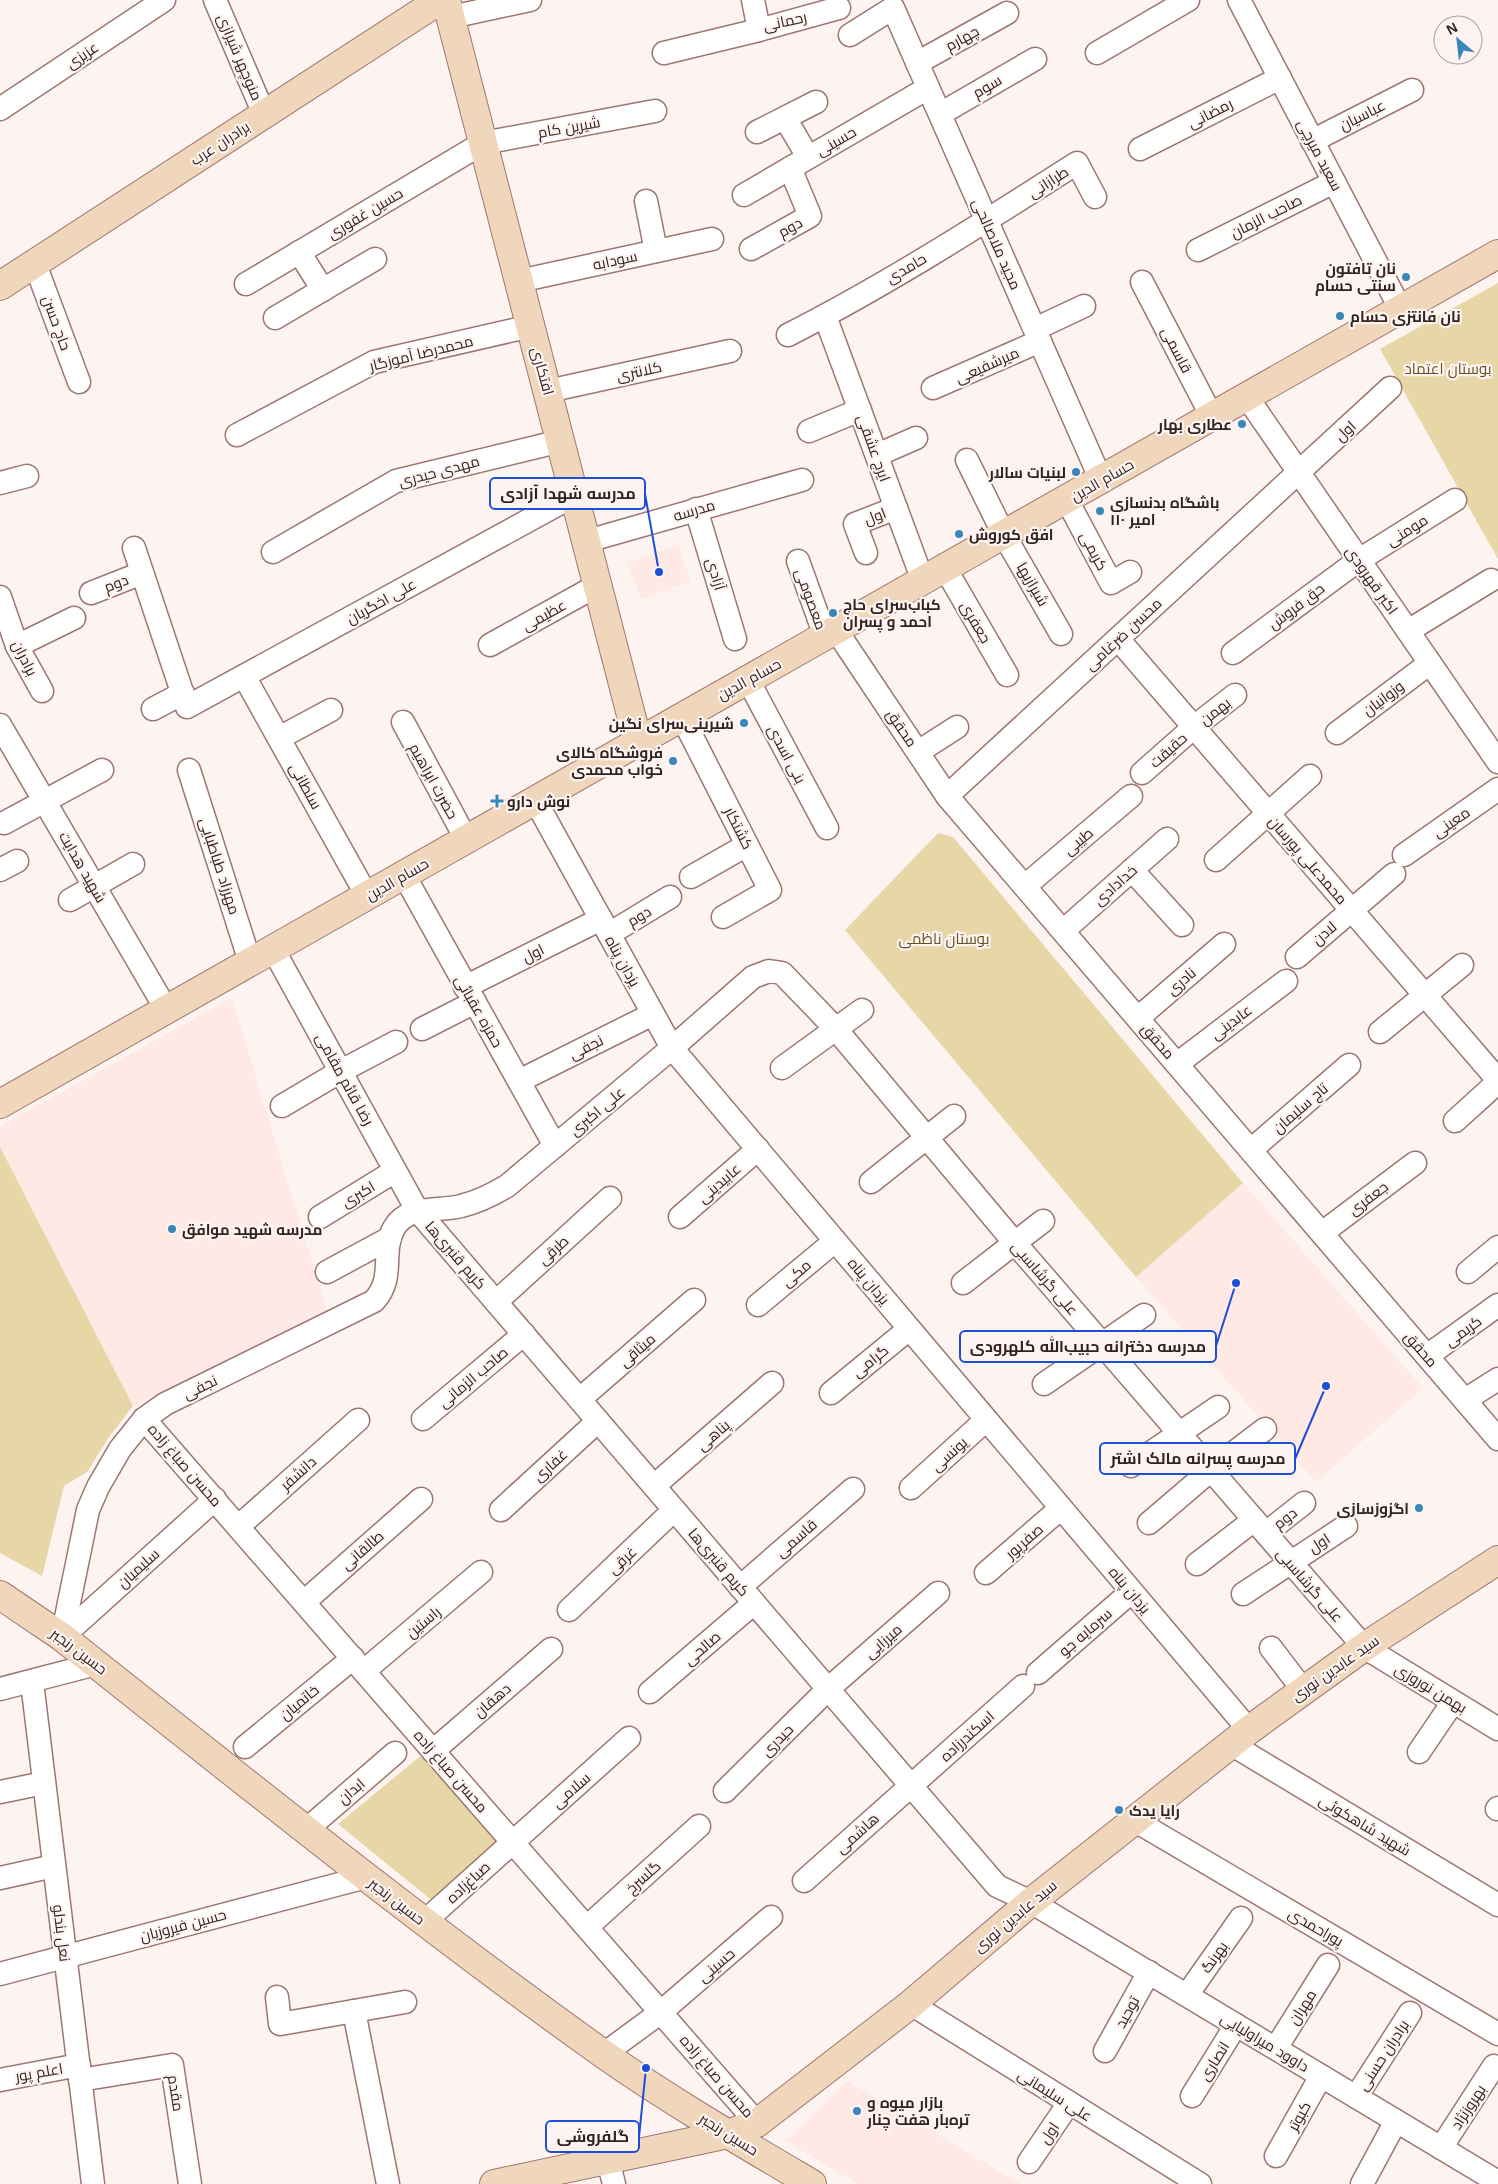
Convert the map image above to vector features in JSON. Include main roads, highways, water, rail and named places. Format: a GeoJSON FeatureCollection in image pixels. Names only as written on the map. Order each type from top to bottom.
{"type":"FeatureCollection","features":[{"type":"Feature","properties":{"kind":"main road","name":"برادران عرب"},"geometry":{"type":"LineString","coordinates":[[0,286],[264,114],[446,6]]}},
{"type":"Feature","properties":{"kind":"main road","name":"افتکاری"},"geometry":{"type":"LineString","coordinates":[[446,6],[561,440],[638,742]]}},
{"type":"Feature","properties":{"kind":"main road","name":"حسام الدین"},"geometry":{"type":"LineString","coordinates":[[0,1104],[1498,254]]}},
{"type":"Feature","properties":{"kind":"main road","name":"سید عابدین نوری"},"geometry":{"type":"LineString","coordinates":[[494,2184],[611,2172],[758,2123],[911,2004],[1031,1902],[1240,1737],[1364,1647],[1498,1560]]}},
{"type":"Feature","properties":{"kind":"main road","name":"حسین رنجبر"},"geometry":{"type":"LineString","coordinates":[[0,1595],[62,1637],[424,1922],[604,2054],[728,2134],[812,2184]]}},
{"type":"Feature","properties":{"kind":"place","name":"نان تافتون سنتی حسام"},"geometry":{"type":"Point","coordinates":[1406,277]}},
{"type":"Feature","properties":{"kind":"place","name":"نان فانتزی حسام"},"geometry":{"type":"Point","coordinates":[1340,316]}},
{"type":"Feature","properties":{"kind":"place","name":"عطاری بهار"},"geometry":{"type":"Point","coordinates":[1242,424]}},
{"type":"Feature","properties":{"kind":"place","name":"لبنیات سالار"},"geometry":{"type":"Point","coordinates":[1076,472]}},
{"type":"Feature","properties":{"kind":"place","name":"باشگاه بدنسازی امیر ۱۱۰"},"geometry":{"type":"Point","coordinates":[1100,511]}},
{"type":"Feature","properties":{"kind":"place","name":"افق کوروش"},"geometry":{"type":"Point","coordinates":[959,534]}},
{"type":"Feature","properties":{"kind":"place","name":"مدرسه شهدا آزادی"},"geometry":{"type":"Point","coordinates":[659,572]}},
{"type":"Feature","properties":{"kind":"place","name":"کباب‌سرای حاج احمد و پسران"},"geometry":{"type":"Point","coordinates":[833,613]}},
{"type":"Feature","properties":{"kind":"place","name":"شیرینی‌سرای نگین"},"geometry":{"type":"Point","coordinates":[744,723]}},
{"type":"Feature","properties":{"kind":"place","name":"فروشگاه کالای خواب محمدی"},"geometry":{"type":"Point","coordinates":[673,761]}},
{"type":"Feature","properties":{"kind":"place","name":"نوش دارو"},"geometry":{"type":"Point","coordinates":[497,801]}},
{"type":"Feature","properties":{"kind":"place","name":"مدرسه شهید موافق"},"geometry":{"type":"Point","coordinates":[172,1229]}},
{"type":"Feature","properties":{"kind":"place","name":"مدرسه دخترانه حبیب‌الله کلهرودی"},"geometry":{"type":"Point","coordinates":[1236,1283]}},
{"type":"Feature","properties":{"kind":"place","name":"مدرسه پسرانه مالک اشتر"},"geometry":{"type":"Point","coordinates":[1326,1386]}},
{"type":"Feature","properties":{"kind":"place","name":"اگزوزسازی"},"geometry":{"type":"Point","coordinates":[1419,1508]}},
{"type":"Feature","properties":{"kind":"place","name":"رایا یدک"},"geometry":{"type":"Point","coordinates":[1119,1810]}},
{"type":"Feature","properties":{"kind":"place","name":"گلفروشی"},"geometry":{"type":"Point","coordinates":[646,2068]}},
{"type":"Feature","properties":{"kind":"place","name":"بازار میوه و تره‌بار هفت چنار"},"geometry":{"type":"Point","coordinates":[857,2111]}},
{"type":"Feature","properties":{"kind":"park label","name":"بوستان اعتماد"},"geometry":{"type":"Point","coordinates":[1448,368]}},
{"type":"Feature","properties":{"kind":"park label","name":"بوستان ناظمی"},"geometry":{"type":"Point","coordinates":[944,938]}}]}
